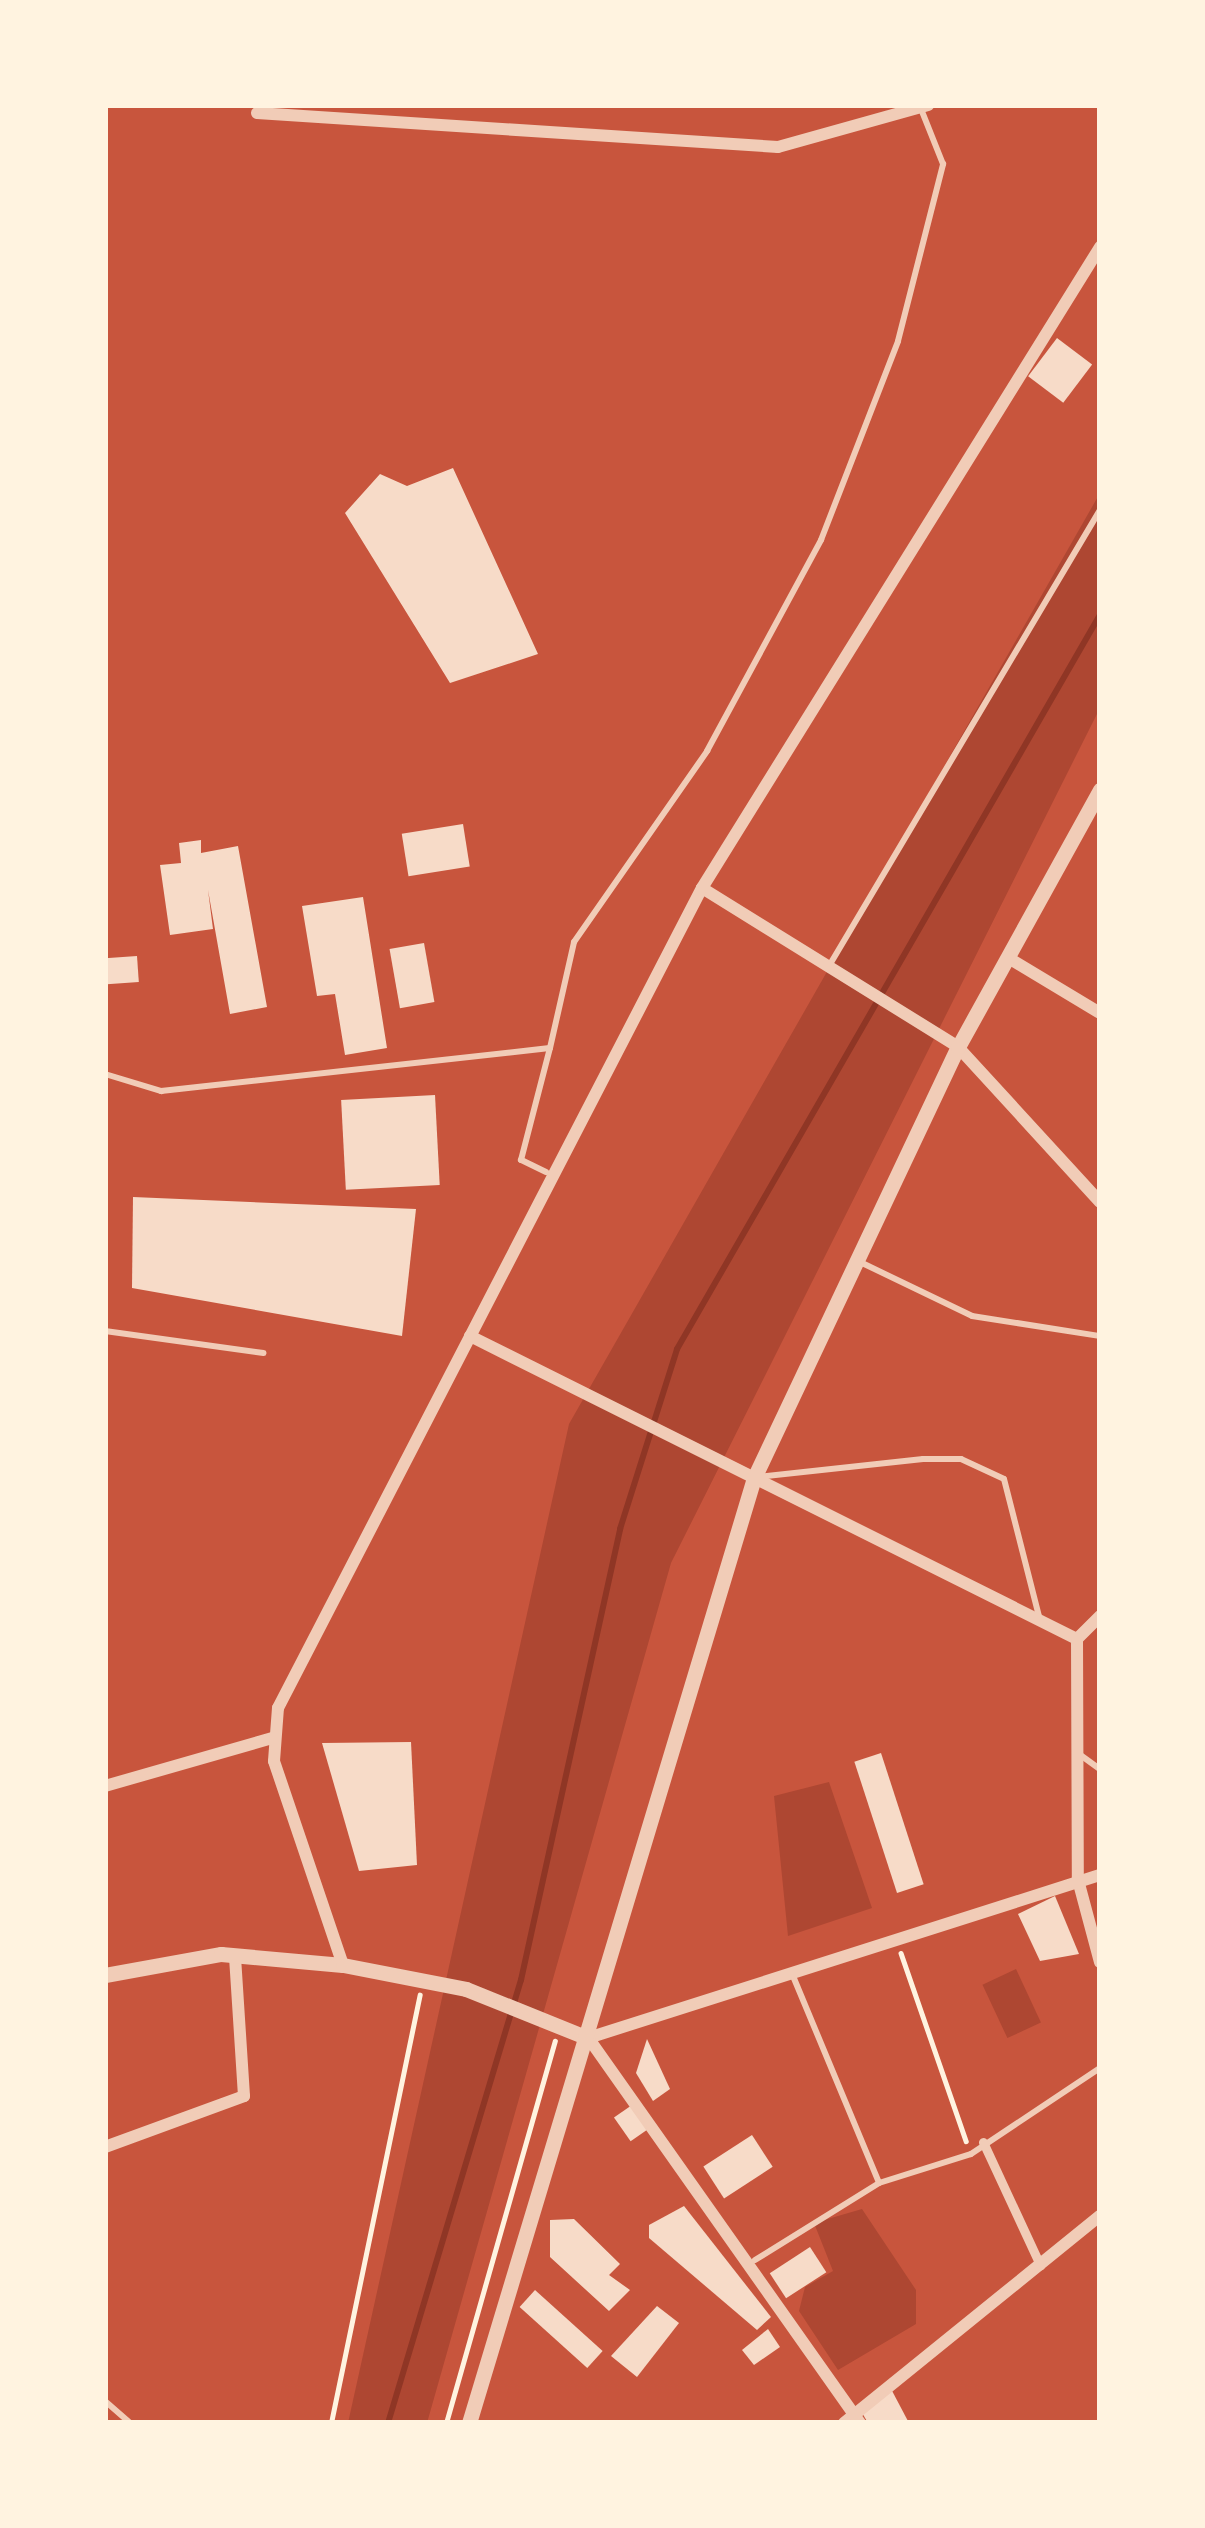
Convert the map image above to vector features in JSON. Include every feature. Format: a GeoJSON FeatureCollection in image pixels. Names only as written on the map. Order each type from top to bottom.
{"type":"FeatureCollection","features":[{"type":"Feature","properties":{"kind":"street"},"geometry":{"type":"LineString","coordinates":[[257,112],[778,147],[925,107]]}},
{"type":"Feature","properties":{"kind":"street"},"geometry":{"type":"LineString","coordinates":[[343,1965],[272,1738],[546,1172],[701,888],[1100,247]]}},
{"type":"Feature","properties":{"kind":"street"},"geometry":{"type":"LineString","coordinates":[[469,2423],[754,1478],[958,1047],[1012,960],[1100,790]]}},
{"type":"Feature","properties":{"kind":"street"},"geometry":{"type":"LineString","coordinates":[[701,888],[958,1047],[1100,1202]]}},
{"type":"Feature","properties":{"kind":"street"},"geometry":{"type":"LineString","coordinates":[[1012,960],[1100,1013]]}},
{"type":"Feature","properties":{"kind":"street"},"geometry":{"type":"LineString","coordinates":[[470,1336],[1076,1639]]}},
{"type":"Feature","properties":{"kind":"street"},"geometry":{"type":"LineString","coordinates":[[1100,1616],[1076,1639],[1078,1880],[1100,1962]]}},
{"type":"Feature","properties":{"kind":"street"},"geometry":{"type":"LineString","coordinates":[[105,1786],[272,1738]]}},
{"type":"Feature","properties":{"kind":"street"},"geometry":{"type":"LineString","coordinates":[[588,2038],[1100,1875]]}},
{"type":"Feature","properties":{"kind":"street"},"geometry":{"type":"LineString","coordinates":[[105,2147],[244,2096],[235,1955]]}},
{"type":"Feature","properties":{"kind":"street"},"geometry":{"type":"LineString","coordinates":[[105,1975],[235,1955],[343,1965],[466,1989],[528,2010],[588,2038],[755,2260],[853,2421],[1100,2216]]}},
{"type":"Feature","properties":{"kind":"street"},"geometry":{"type":"LineString","coordinates":[[983,2142],[1040,2265]]}},
{"type":"Feature","properties":{"kind":"lane"},"geometry":{"type":"LineString","coordinates":[[546,1172],[520,1160],[574,942],[706,751],[821,540],[898,341],[943,164],[925,107]]}},
{"type":"Feature","properties":{"kind":"lane"},"geometry":{"type":"LineString","coordinates":[[828,968],[1100,510]]}},
{"type":"Feature","properties":{"kind":"lane"},"geometry":{"type":"LineString","coordinates":[[105,1074],[161,1091],[550,1048]]}},
{"type":"Feature","properties":{"kind":"lane"},"geometry":{"type":"LineString","coordinates":[[856,1259],[935,1305],[1100,1336]]}},
{"type":"Feature","properties":{"kind":"lane"},"geometry":{"type":"LineString","coordinates":[[105,1331],[263,1353]]}},
{"type":"Feature","properties":{"kind":"lane"},"geometry":{"type":"LineString","coordinates":[[754,1478],[961,1459],[1004,1479],[1040,1621]]}},
{"type":"Feature","properties":{"kind":"lane"},"geometry":{"type":"LineString","coordinates":[[1079,1754],[1100,1769]]}},
{"type":"Feature","properties":{"kind":"lane"},"geometry":{"type":"LineString","coordinates":[[793,1976],[879,2183]]}},
{"type":"Feature","properties":{"kind":"lane"},"geometry":{"type":"LineString","coordinates":[[755,2260],[879,2183],[971,2154],[1100,2068]]}},
{"type":"Feature","properties":{"kind":"lane"},"geometry":{"type":"LineString","coordinates":[[105,2402],[130,2423]]}},
{"type":"Feature","properties":{"kind":"path"},"geometry":{"type":"LineString","coordinates":[[895,1937],[971,2154]]}},
{"type":"Feature","properties":{"kind":"path"},"geometry":{"type":"LineString","coordinates":[[331,2423],[423,1978]]}},
{"type":"Feature","properties":{"kind":"path"},"geometry":{"type":"LineString","coordinates":[[446,2423],[558,2030]]}},
{"type":"Feature","properties":{"kind":"shaded area"},"geometry":{"type":"Polygon","coordinates":[[[1100,493],[1100,708],[671,1563],[427,2423],[348,2423],[569,1424],[1100,493]]]}},
{"type":"Feature","properties":{"kind":"shaded area"},"geometry":{"type":"Polygon","coordinates":[[[829,1782],[872,1908],[788,1936],[774,1796],[829,1782]]]}},
{"type":"Feature","properties":{"kind":"shaded area"},"geometry":{"type":"Polygon","coordinates":[[[1016,1969],[1041,2022],[1007,2038],[982,1985],[1016,1969]]]}},
{"type":"Feature","properties":{"kind":"shaded area"},"geometry":{"type":"Polygon","coordinates":[[[862,2209],[916,2290],[916,2324],[838,2370],[799,2311],[805,2287],[833,2271],[814,2223],[862,2209]]]}},
{"type":"Feature","properties":{"kind":"building"},"geometry":{"type":"Polygon","coordinates":[[[1057,338],[1092,364],[1063,403],[1028,376],[1057,338]]]}},
{"type":"Feature","properties":{"kind":"building"},"geometry":{"type":"Polygon","coordinates":[[[453,468],[538,654],[450,683],[345,513],[380,474],[407,486],[453,468]]]}},
{"type":"Feature","properties":{"kind":"building"},"geometry":{"type":"Polygon","coordinates":[[[463,824],[470,866],[408,876],[402,834],[463,824]]]}},
{"type":"Feature","properties":{"kind":"building"},"geometry":{"type":"Polygon","coordinates":[[[201,840],[201,853],[238,846],[267,1007],[230,1014],[208,890],[213,929],[170,935],[160,865],[181,863],[179,843],[201,840]]]}},
{"type":"Feature","properties":{"kind":"building"},"geometry":{"type":"Polygon","coordinates":[[[363,897],[387,1048],[345,1055],[335,994],[317,996],[302,906],[363,897]]]}},
{"type":"Feature","properties":{"kind":"building"},"geometry":{"type":"Polygon","coordinates":[[[424,943],[434,1002],[400,1008],[390,949],[424,943]]]}},
{"type":"Feature","properties":{"kind":"building"},"geometry":{"type":"Polygon","coordinates":[[[137,956],[139,982],[107,984],[105,958],[137,956]]]}},
{"type":"Feature","properties":{"kind":"building"},"geometry":{"type":"Polygon","coordinates":[[[435,1095],[440,1185],[346,1190],[341,1100],[435,1095]]]}},
{"type":"Feature","properties":{"kind":"building"},"geometry":{"type":"Polygon","coordinates":[[[133,1197],[416,1209],[402,1336],[132,1288],[133,1197]]]}},
{"type":"Feature","properties":{"kind":"building"},"geometry":{"type":"Polygon","coordinates":[[[411,1742],[417,1865],[359,1871],[322,1743],[411,1742]]]}},
{"type":"Feature","properties":{"kind":"building"},"geometry":{"type":"Polygon","coordinates":[[[881,1753],[924,1884],[897,1893],[854,1762],[881,1753]]]}},
{"type":"Feature","properties":{"kind":"building"},"geometry":{"type":"Polygon","coordinates":[[[1055,1896],[1079,1954],[1040,1961],[1018,1914],[1055,1896]]]}},
{"type":"Feature","properties":{"kind":"building"},"geometry":{"type":"Polygon","coordinates":[[[647,2039],[670,2089],[653,2101],[636,2073],[647,2039]]]}},
{"type":"Feature","properties":{"kind":"building"},"geometry":{"type":"Polygon","coordinates":[[[632,2105],[649,2129],[631,2141],[614,2118],[632,2105]]]}},
{"type":"Feature","properties":{"kind":"building"},"geometry":{"type":"Polygon","coordinates":[[[752,2135],[773,2167],[724,2198],[703,2167],[752,2135]]]}},
{"type":"Feature","properties":{"kind":"building"},"geometry":{"type":"Polygon","coordinates":[[[684,2206],[771,2317],[757,2330],[649,2238],[649,2225],[684,2206]]]}},
{"type":"Feature","properties":{"kind":"building"},"geometry":{"type":"Polygon","coordinates":[[[574,2219],[620,2264],[609,2275],[630,2290],[609,2311],[550,2257],[550,2220],[574,2219]]]}},
{"type":"Feature","properties":{"kind":"building"},"geometry":{"type":"Polygon","coordinates":[[[810,2247],[826,2272],[786,2298],[770,2273],[810,2247]]]}},
{"type":"Feature","properties":{"kind":"building"},"geometry":{"type":"Polygon","coordinates":[[[535,2290],[603,2351],[587,2368],[520,2307],[535,2290]]]}},
{"type":"Feature","properties":{"kind":"building"},"geometry":{"type":"Polygon","coordinates":[[[657,2306],[679,2323],[637,2377],[611,2356],[657,2306]]]}},
{"type":"Feature","properties":{"kind":"building"},"geometry":{"type":"Polygon","coordinates":[[[768,2329],[780,2347],[754,2365],[742,2350],[768,2329]]]}},
{"type":"Feature","properties":{"kind":"building"},"geometry":{"type":"Polygon","coordinates":[[[890,2387],[909,2423],[868,2423],[861,2411],[890,2387]]]}},
{"type":"Feature","properties":{"kind":"waterway"},"geometry":{"type":"LineString","coordinates":[[388,2423],[521,1980],[620,1529],[677,1349],[1100,615]]}}]}
